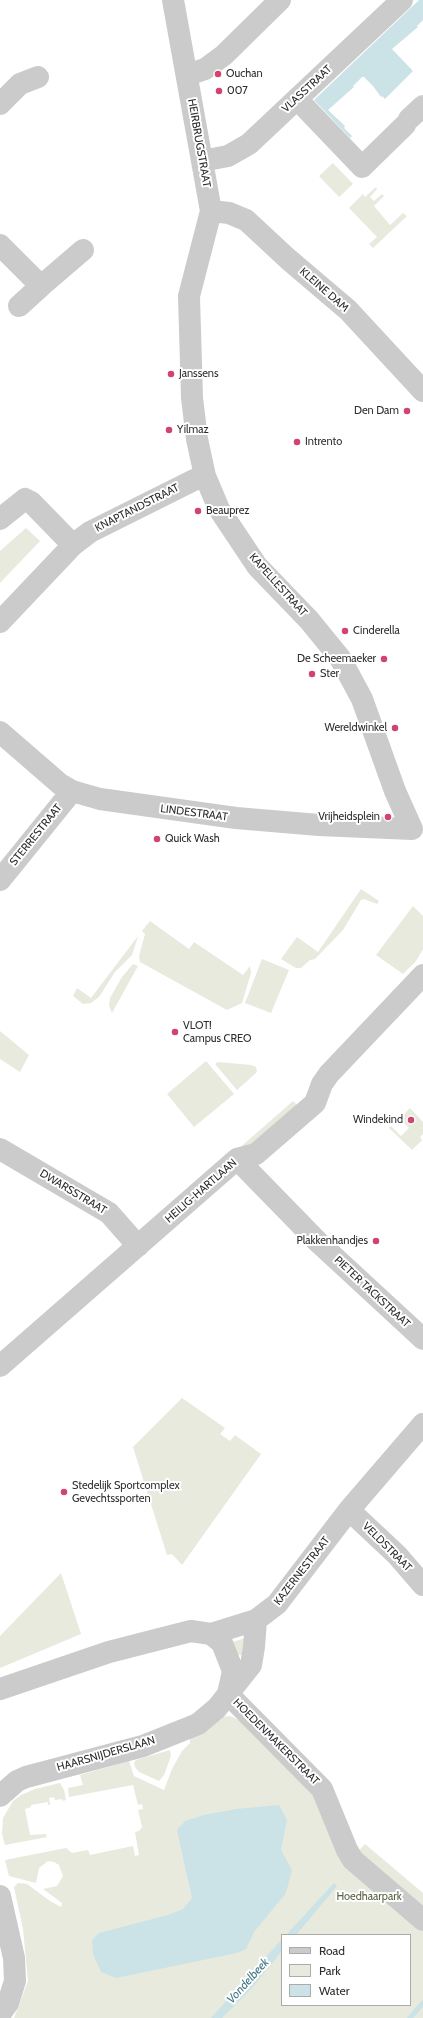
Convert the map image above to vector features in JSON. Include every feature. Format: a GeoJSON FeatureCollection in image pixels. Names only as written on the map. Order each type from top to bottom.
{"type":"FeatureCollection","features":[{"type":"Feature","properties":{"kind":"street","name":"HEIRBRUGSTRAAT"},"geometry":{"type":"LineString","coordinates":[[173,0],[211,211]]}},
{"type":"Feature","properties":{"kind":"street"},"geometry":{"type":"LineString","coordinates":[[187,75],[205,69],[224,55],[280,0]]}},
{"type":"Feature","properties":{"kind":"street","name":"VLASSTRAAT"},"geometry":{"type":"LineString","coordinates":[[202,161],[228,156],[242,150],[402,0]]}},
{"type":"Feature","properties":{"kind":"street"},"geometry":{"type":"LineString","coordinates":[[0,104],[20,84],[38,77]]}},
{"type":"Feature","properties":{"kind":"street"},"geometry":{"type":"LineString","coordinates":[[297,99],[362,167],[412,117]]}},
{"type":"Feature","properties":{"kind":"street","name":"KLEINE DAM"},"geometry":{"type":"LineString","coordinates":[[211,211],[229,213],[246,220],[288,259],[348,310],[423,391]]}},
{"type":"Feature","properties":{"kind":"street","name":"KAPELLESTRAAT"},"geometry":{"type":"LineString","coordinates":[[211,211],[189,296],[192,398],[197,439],[205,476],[219,509],[257,566],[309,620],[340,658],[362,699],[395,791],[417,833]]}},
{"type":"Feature","properties":{"kind":"street"},"geometry":{"type":"LineString","coordinates":[[0,245],[41,286]]}},
{"type":"Feature","properties":{"kind":"street"},"geometry":{"type":"LineString","coordinates":[[19,306],[83,250]]}},
{"type":"Feature","properties":{"kind":"street","name":"KNAPTANDSTRAAT"},"geometry":{"type":"LineString","coordinates":[[0,622],[73,545],[90,532],[109,521],[205,476]]}},
{"type":"Feature","properties":{"kind":"street"},"geometry":{"type":"LineString","coordinates":[[0,519],[25,499],[31,502],[73,545]]}},
{"type":"Feature","properties":{"kind":"street","name":"LINDESTRAAT"},"geometry":{"type":"LineString","coordinates":[[0,732],[48,774],[72,791],[100,799],[134,805],[236,818],[417,833]]}},
{"type":"Feature","properties":{"kind":"street","name":"STERRESTRAAT"},"geometry":{"type":"LineString","coordinates":[[0,880],[72,791]]}},
{"type":"Feature","properties":{"kind":"street","name":"HEILIG-HARTLAAN"},"geometry":{"type":"LineString","coordinates":[[0,1366],[237,1159],[256,1154],[315,1102],[322,1084],[329,1074],[423,975]]}},
{"type":"Feature","properties":{"kind":"street","name":"DWARSSTRAAT"},"geometry":{"type":"LineString","coordinates":[[0,1149],[109,1213],[138,1246]]}},
{"type":"Feature","properties":{"kind":"street","name":"PIETER TACKSTRAAT"},"geometry":{"type":"LineString","coordinates":[[237,1159],[318,1242],[423,1339]]}},
{"type":"Feature","properties":{"kind":"street","name":"KAZERNESTRAAT"},"geometry":{"type":"LineString","coordinates":[[0,1689],[109,1652],[175,1634],[191,1632],[212,1634],[256,1620],[277,1604],[349,1510],[423,1424]]}},
{"type":"Feature","properties":{"kind":"street","name":"VELDSTRAAT"},"geometry":{"type":"LineString","coordinates":[[349,1510],[397,1555],[423,1586]]}},
{"type":"Feature","properties":{"kind":"street","name":"HAARSNIJDERSLAAN"},"geometry":{"type":"LineString","coordinates":[[0,1796],[17,1781],[26,1777],[143,1746],[198,1724],[217,1708],[251,1665],[256,1620]]}},
{"type":"Feature","properties":{"kind":"street","name":"HAARSNIJDERSLAAN"},"geometry":{"type":"LineString","coordinates":[[212,1634],[222,1643],[233,1671],[228,1694]]}},
{"type":"Feature","properties":{"kind":"street","name":"HOEDENMAKERSTRAAT"},"geometry":{"type":"LineString","coordinates":[[228,1694],[322,1789],[347,1850],[353,1860],[423,1920]]}},
{"type":"Feature","properties":{"kind":"street"},"geometry":{"type":"LineString","coordinates":[[0,1896],[14,1958],[15,1981],[8,2002],[0,2014]]}},
{"type":"Feature","properties":{"kind":"green space"},"geometry":{"type":"Polygon","coordinates":[[[333,163],[353,184],[339,197],[319,176],[333,163]]]}},
{"type":"Feature","properties":{"kind":"green space"},"geometry":{"type":"Polygon","coordinates":[[[376,187],[377,189],[370,197],[374,201],[382,194],[384,196],[374,206],[390,225],[403,213],[407,216],[373,248],[369,244],[377,237],[349,208],[363,194],[365,197],[376,187]]]}},
{"type":"Feature","properties":{"kind":"green space"},"geometry":{"type":"Polygon","coordinates":[[[26,528],[40,541],[0,583],[0,551],[26,528]]]}},
{"type":"Feature","properties":{"kind":"green space"},"geometry":{"type":"Polygon","coordinates":[[[361,889],[379,901],[377,904],[364,899],[361,900],[343,930],[315,959],[310,960],[301,968],[296,968],[281,959],[297,937],[318,952],[361,889]]]}},
{"type":"Feature","properties":{"kind":"green space"},"geometry":{"type":"Polygon","coordinates":[[[413,906],[423,916],[423,949],[416,961],[403,974],[376,955],[413,906]]]}},
{"type":"Feature","properties":{"kind":"green space"},"geometry":{"type":"Polygon","coordinates":[[[150,921],[189,949],[194,942],[243,975],[250,966],[251,973],[242,1003],[227,1010],[140,962],[139,956],[145,934],[142,931],[150,921]]]}},
{"type":"Feature","properties":{"kind":"green space"},"geometry":{"type":"Polygon","coordinates":[[[138,936],[132,955],[115,972],[99,997],[91,1003],[83,1004],[73,996],[77,988],[91,998],[138,936]]]}},
{"type":"Feature","properties":{"kind":"green space"},"geometry":{"type":"Polygon","coordinates":[[[262,959],[289,970],[271,1013],[245,1003],[262,959]]]}},
{"type":"Feature","properties":{"kind":"green space"},"geometry":{"type":"Polygon","coordinates":[[[133,964],[138,966],[112,1013],[109,1006],[110,998],[122,977],[133,964]]]}},
{"type":"Feature","properties":{"kind":"green space"},"geometry":{"type":"Polygon","coordinates":[[[0,1031],[29,1055],[20,1072],[0,1059],[0,1031]]]}},
{"type":"Feature","properties":{"kind":"green space"},"geometry":{"type":"Polygon","coordinates":[[[206,1061],[234,1094],[194,1127],[167,1094],[206,1061]]]}},
{"type":"Feature","properties":{"kind":"green space"},"geometry":{"type":"Polygon","coordinates":[[[218,1062],[251,1065],[256,1067],[257,1072],[237,1090],[215,1064],[218,1062]]]}},
{"type":"Feature","properties":{"kind":"green space"},"geometry":{"type":"Polygon","coordinates":[[[293,1101],[298,1106],[251,1145],[236,1151],[293,1101]]]}},
{"type":"Feature","properties":{"kind":"green space"},"geometry":{"type":"Polygon","coordinates":[[[410,1108],[423,1122],[423,1134],[420,1137],[422,1140],[412,1150],[389,1128],[391,1126],[401,1136],[409,1128],[400,1118],[410,1108]]]}},
{"type":"Feature","properties":{"kind":"green space"},"geometry":{"type":"Polygon","coordinates":[[[182,1398],[225,1428],[220,1434],[230,1441],[235,1435],[261,1454],[182,1565],[172,1554],[167,1555],[133,1447],[182,1398]]]}},
{"type":"Feature","properties":{"kind":"green space"},"geometry":{"type":"Polygon","coordinates":[[[61,1573],[81,1634],[0,1668],[0,1636],[61,1573]]]}},
{"type":"Feature","properties":{"kind":"green space"},"geometry":{"type":"Polygon","coordinates":[[[246,1638],[248,1657],[232,1653],[232,1642],[246,1638]]]}},
{"type":"Feature","properties":{"kind":"green space","name":"Hoedhaarpark"},"geometry":{"type":"Polygon","coordinates":[[[230,1716],[245,1723],[313,1788],[345,1866],[365,1844],[423,1893],[423,2018],[14,2018],[28,1981],[23,1929],[14,1887],[18,1883],[27,1884],[61,1907],[62,1903],[43,1889],[57,1886],[63,1876],[59,1865],[48,1861],[39,1868],[36,1883],[9,1876],[5,1860],[66,1848],[72,1853],[88,1850],[90,1855],[133,1846],[135,1856],[139,1855],[135,1832],[139,1831],[142,1827],[138,1810],[143,1809],[142,1804],[138,1805],[133,1785],[69,1797],[68,1788],[83,1785],[80,1775],[129,1761],[134,1776],[164,1790],[172,1769],[182,1751],[190,1743],[190,1736],[220,1717],[230,1716]]]}},
{"type":"Feature","properties":{"kind":"green space"},"geometry":{"type":"Polygon","coordinates":[[[170,1750],[171,1756],[164,1775],[159,1781],[139,1772],[135,1767],[134,1763],[136,1760],[170,1750]]]}},
{"type":"Feature","properties":{"kind":"green space"},"geometry":{"type":"Polygon","coordinates":[[[60,1783],[64,1790],[66,1800],[55,1800],[54,1797],[49,1798],[50,1805],[48,1805],[48,1802],[31,1805],[31,1807],[25,1809],[30,1835],[46,1834],[47,1837],[5,1845],[2,1834],[3,1818],[13,1801],[21,1795],[35,1789],[60,1783]]]}},
{"type":"Feature","properties":{"kind":"water"},"geometry":{"type":"Polygon","coordinates":[[[419,0],[423,0],[423,20],[417,26],[418,27],[392,49],[413,71],[385,99],[382,96],[381,97],[364,77],[362,77],[353,86],[354,87],[328,110],[345,126],[344,128],[352,136],[350,138],[314,100],[419,0]]]}},
{"type":"Feature","properties":{"kind":"water"},"geometry":{"type":"Polygon","coordinates":[[[279,1805],[287,1820],[281,1850],[292,1870],[286,1893],[254,1932],[246,1949],[237,1953],[116,1978],[101,1972],[93,1954],[92,1940],[99,1933],[168,1915],[183,1909],[192,1898],[177,1830],[185,1821],[204,1815],[236,1809],[279,1805]]]}},
{"type":"Feature","properties":{"kind":"water"},"geometry":{"type":"Polygon","coordinates":[[[334,1883],[337,1886],[297,1934],[287,1934],[334,1883]]]}},
{"type":"Feature","properties":{"kind":"water","name":"Vondelbeek"},"geometry":{"type":"Polygon","coordinates":[[[281,1940],[281,1952],[250,1990],[222,2018],[211,2018],[281,1940]]]}},
{"type":"Feature","properties":{"kind":"waterway"},"geometry":{"type":"LineString","coordinates":[[410,2018],[423,2003]]}},
{"type":"Feature","properties":{"kind":"place","name":"Ouchan"},"geometry":{"type":"Point","coordinates":[218,74]}},
{"type":"Feature","properties":{"kind":"place","name":"007"},"geometry":{"type":"Point","coordinates":[219,91]}},
{"type":"Feature","properties":{"kind":"place","name":"Janssens"},"geometry":{"type":"Point","coordinates":[171,374]}},
{"type":"Feature","properties":{"kind":"place","name":"Den Dam"},"geometry":{"type":"Point","coordinates":[407,411]}},
{"type":"Feature","properties":{"kind":"place","name":"Yilmaz"},"geometry":{"type":"Point","coordinates":[169,430]}},
{"type":"Feature","properties":{"kind":"place","name":"Intrento"},"geometry":{"type":"Point","coordinates":[297,442]}},
{"type":"Feature","properties":{"kind":"place","name":"Beauprez"},"geometry":{"type":"Point","coordinates":[198,511]}},
{"type":"Feature","properties":{"kind":"place","name":"Cinderella"},"geometry":{"type":"Point","coordinates":[345,631]}},
{"type":"Feature","properties":{"kind":"place","name":"De Scheemaeker"},"geometry":{"type":"Point","coordinates":[384,659]}},
{"type":"Feature","properties":{"kind":"place","name":"Ster"},"geometry":{"type":"Point","coordinates":[312,674]}},
{"type":"Feature","properties":{"kind":"place","name":"Wereldwinkel"},"geometry":{"type":"Point","coordinates":[395,728]}},
{"type":"Feature","properties":{"kind":"place","name":"Vrijheidsplein"},"geometry":{"type":"Point","coordinates":[388,817]}},
{"type":"Feature","properties":{"kind":"place","name":"Quick Wash"},"geometry":{"type":"Point","coordinates":[157,839]}},
{"type":"Feature","properties":{"kind":"place","name":"VLOT! Campus CREO"},"geometry":{"type":"Point","coordinates":[175,1032]}},
{"type":"Feature","properties":{"kind":"place","name":"Windekind"},"geometry":{"type":"Point","coordinates":[411,1120]}},
{"type":"Feature","properties":{"kind":"place","name":"Plakkenhandjes"},"geometry":{"type":"Point","coordinates":[376,1241]}},
{"type":"Feature","properties":{"kind":"place","name":"Stedelijk Sportcomplex Gevechtssporten"},"geometry":{"type":"Point","coordinates":[64,1492]}}]}
